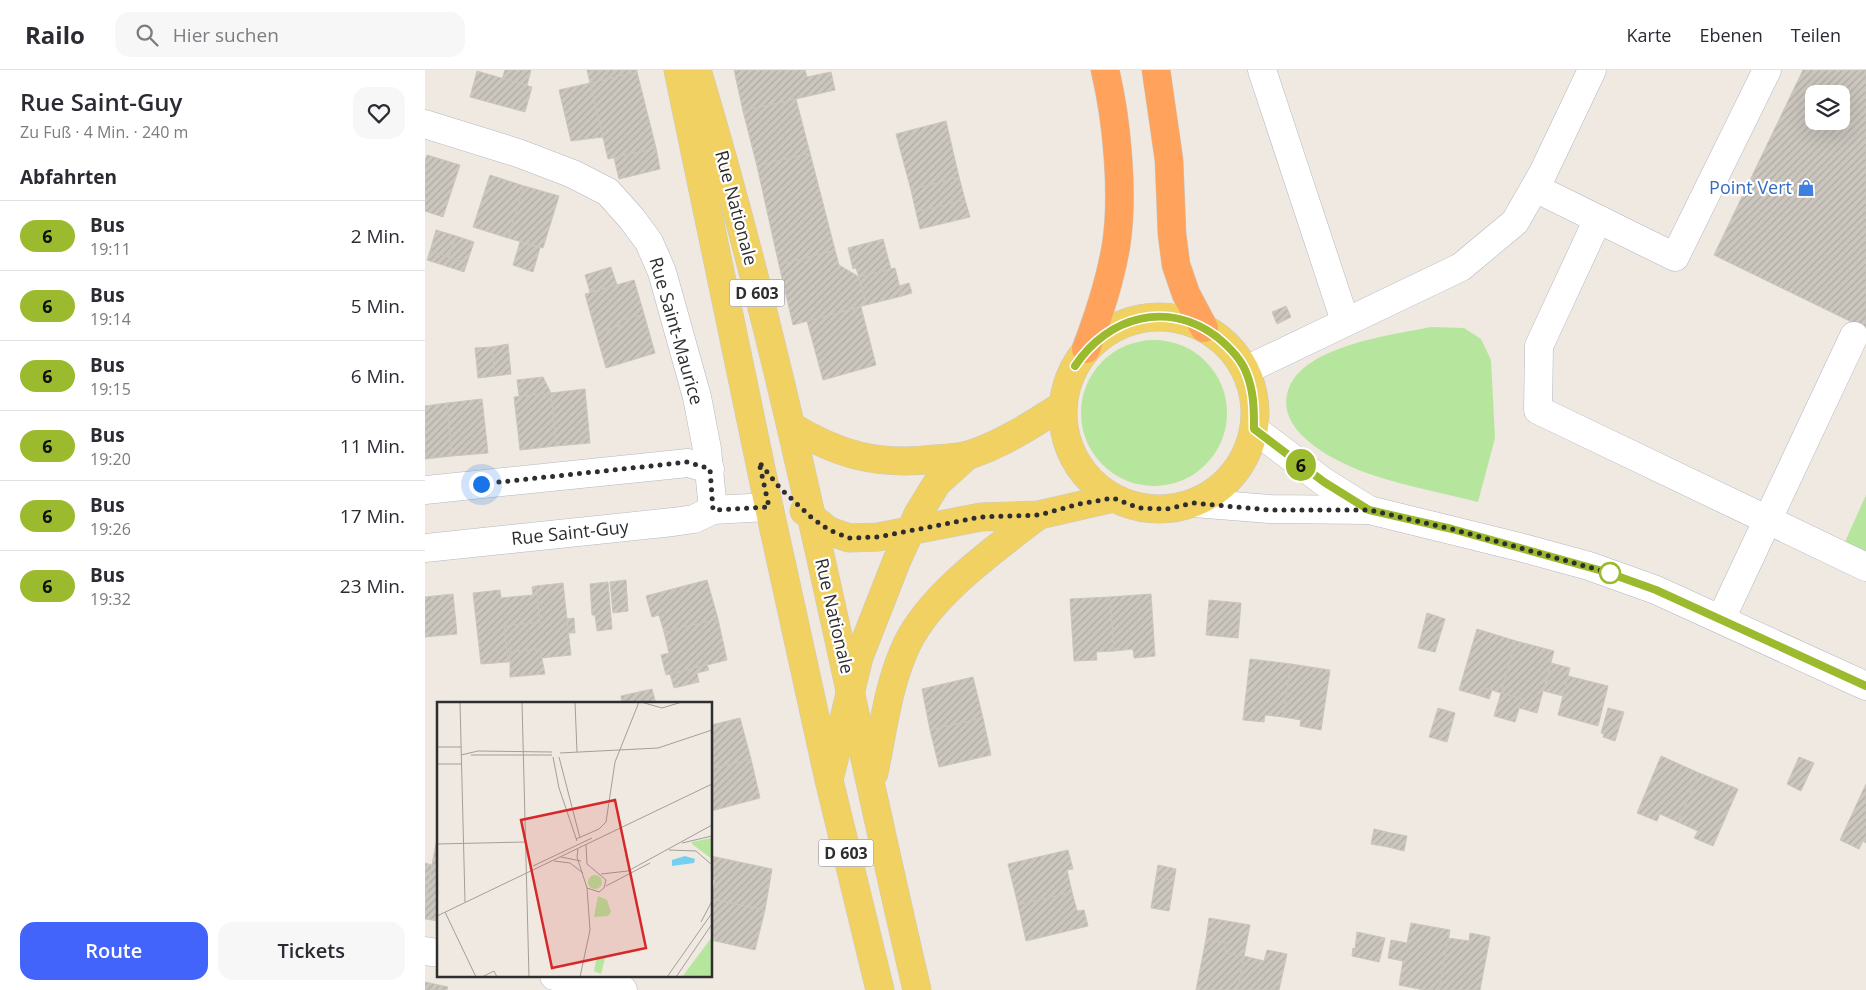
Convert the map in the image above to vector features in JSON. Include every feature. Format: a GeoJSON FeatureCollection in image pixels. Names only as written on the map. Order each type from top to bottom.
{"type":"FeatureCollection","features":[{"type":"Feature","properties":{"kind":"highway"},"geometry":{"type":"LineString","coordinates":[[1086,349],[1111,274],[1118,227],[1118,173],[1110,89],[1105,70]]}},
{"type":"Feature","properties":{"kind":"highway"},"geometry":{"type":"LineString","coordinates":[[1156,70],[1169,160],[1172,234],[1177,265],[1186,294],[1205,328]]}},
{"type":"Feature","properties":{"kind":"main road","name":"Rue Nationale"},"geometry":{"type":"LineString","coordinates":[[678,70],[759,462],[829,780],[879,990]]}},
{"type":"Feature","properties":{"kind":"main road","name":"Rue Nationale"},"geometry":{"type":"LineString","coordinates":[[697,70],[726,168],[791,426],[917,990]]}},
{"type":"Feature","properties":{"kind":"main road"},"geometry":{"type":"LineString","coordinates":[[1155,316],[1180,319],[1205,328],[1228,346],[1246,370],[1254,399],[1254,429],[1247,453],[1233,474],[1215,491],[1193,503],[1167,509],[1139,508],[1113,498],[1091,481],[1074,458],[1064,432],[1063,405],[1067,384],[1086,349],[1106,332],[1129,321],[1155,316]]}},
{"type":"Feature","properties":{"kind":"main road"},"geometry":{"type":"LineString","coordinates":[[791,426],[827,446],[879,461],[910,462],[968,455],[1019,433],[1063,405]]}},
{"type":"Feature","properties":{"kind":"main road"},"geometry":{"type":"LineString","coordinates":[[829,780],[850,686],[871,626],[911,531],[937,483],[968,455]]}},
{"type":"Feature","properties":{"kind":"main road"},"geometry":{"type":"LineString","coordinates":[[759,462],[780,488],[812,518],[829,530],[849,538],[878,537],[981,517],[1039,515],[1079,504],[1113,498]]}},
{"type":"Feature","properties":{"kind":"main road"},"geometry":{"type":"LineString","coordinates":[[872,784],[897,669],[908,643],[922,619],[956,583],[988,554],[1039,515]]}},
{"type":"Feature","properties":{"kind":"street"},"geometry":{"type":"LineString","coordinates":[[1262,70],[1345,322]]}},
{"type":"Feature","properties":{"kind":"street"},"geometry":{"type":"LineString","coordinates":[[1246,370],[1461,267],[1515,222],[1535,188],[1592,70]]}},
{"type":"Feature","properties":{"kind":"street"},"geometry":{"type":"LineString","coordinates":[[1535,188],[1675,257],[1767,70]]}},
{"type":"Feature","properties":{"kind":"street","name":"Rue Saint-Maurice"},"geometry":{"type":"LineString","coordinates":[[425,124],[518,153],[573,174],[607,192],[632,219],[649,242],[662,272],[697,397],[710,469]]}},
{"type":"Feature","properties":{"kind":"street"},"geometry":{"type":"LineString","coordinates":[[1598,219],[1539,346],[1538,410],[1866,567]]}},
{"type":"Feature","properties":{"kind":"street"},"geometry":{"type":"LineString","coordinates":[[1721,619],[1853,336]]}},
{"type":"Feature","properties":{"kind":"street"},"geometry":{"type":"LineString","coordinates":[[1254,429],[1324,482],[1369,510]]}},
{"type":"Feature","properties":{"kind":"street"},"geometry":{"type":"LineString","coordinates":[[425,490],[688,462],[710,469],[713,510]]}},
{"type":"Feature","properties":{"kind":"street"},"geometry":{"type":"LineString","coordinates":[[1193,503],[1270,510],[1369,510],[1452,529],[1589,566],[1656,590],[1866,686]]}},
{"type":"Feature","properties":{"kind":"street","name":"Rue Saint-Guy"},"geometry":{"type":"LineString","coordinates":[[425,548],[673,522],[694,519],[713,510],[769,507]]}},
{"type":"Feature","properties":{"kind":"street"},"geometry":{"type":"LineString","coordinates":[[564,978],[623,990]]}},
{"type":"Feature","properties":{"kind":"green space"},"geometry":{"type":"Polygon","coordinates":[[[1431,327],[1464,328],[1481,339],[1491,360],[1495,438],[1478,502],[1391,481],[1343,463],[1317,448],[1301,435],[1290,419],[1287,410],[1289,389],[1299,372],[1317,359],[1364,341],[1431,327]]]}},
{"type":"Feature","properties":{"kind":"green space"},"geometry":{"type":"Polygon","coordinates":[[[1154,340],[1182,346],[1194,352],[1205,362],[1215,373],[1221,385],[1227,413],[1221,441],[1215,453],[1205,464],[1194,474],[1182,480],[1154,486],[1126,480],[1114,474],[1103,464],[1093,453],[1087,441],[1081,413],[1087,385],[1093,373],[1103,362],[1114,352],[1126,346],[1154,340]]]}},
{"type":"Feature","properties":{"kind":"green space"},"geometry":{"type":"Polygon","coordinates":[[[1866,495],[1866,555],[1844,544],[1866,495]]]}},
{"type":"Feature","properties":{"kind":"building"},"geometry":{"type":"Polygon","coordinates":[[[505,70],[531,70],[527,85],[502,79],[505,70]]]}},
{"type":"Feature","properties":{"kind":"building"},"geometry":{"type":"Polygon","coordinates":[[[587,70],[637,70],[637,72],[590,83],[587,70]]]}},
{"type":"Feature","properties":{"kind":"building"},"geometry":{"type":"Polygon","coordinates":[[[734,70],[805,70],[807,77],[831,72],[835,90],[743,111],[734,70]]]}},
{"type":"Feature","properties":{"kind":"building","name":"Point Vert"},"geometry":{"type":"Polygon","coordinates":[[[1803,70],[1866,70],[1866,329],[1714,255],[1803,70]]]}},
{"type":"Feature","properties":{"kind":"building"},"geometry":{"type":"Polygon","coordinates":[[[477,71],[532,87],[525,112],[470,97],[477,71]]]}},
{"type":"Feature","properties":{"kind":"building"},"geometry":{"type":"Polygon","coordinates":[[[637,72],[656,148],[608,159],[590,83],[637,72]]]}},
{"type":"Feature","properties":{"kind":"building"},"geometry":{"type":"Polygon","coordinates":[[[590,83],[603,137],[571,141],[559,90],[590,83]]]}},
{"type":"Feature","properties":{"kind":"building"},"geometry":{"type":"Polygon","coordinates":[[[796,99],[810,153],[757,166],[743,111],[796,99]]]}},
{"type":"Feature","properties":{"kind":"building"},"geometry":{"type":"Polygon","coordinates":[[[946,121],[959,177],[911,190],[896,134],[946,121]]]}},
{"type":"Feature","properties":{"kind":"building"},"geometry":{"type":"Polygon","coordinates":[[[656,148],[660,169],[619,179],[614,158],[656,148]]]}},
{"type":"Feature","properties":{"kind":"building"},"geometry":{"type":"Polygon","coordinates":[[[810,153],[835,250],[779,265],[757,166],[810,153]]]}},
{"type":"Feature","properties":{"kind":"building"},"geometry":{"type":"Polygon","coordinates":[[[427,155],[460,165],[443,217],[425,211],[425,161],[427,155]]]}},
{"type":"Feature","properties":{"kind":"building"},"geometry":{"type":"Polygon","coordinates":[[[490,175],[524,186],[508,238],[473,227],[490,175]]]}},
{"type":"Feature","properties":{"kind":"building"},"geometry":{"type":"Polygon","coordinates":[[[959,177],[965,200],[916,212],[911,190],[959,177]]]}},
{"type":"Feature","properties":{"kind":"building"},"geometry":{"type":"Polygon","coordinates":[[[524,186],[559,196],[543,248],[508,238],[524,186]]]}},
{"type":"Feature","properties":{"kind":"building"},"geometry":{"type":"Polygon","coordinates":[[[965,200],[970,217],[920,229],[916,212],[965,200]]]}},
{"type":"Feature","properties":{"kind":"building"},"geometry":{"type":"Polygon","coordinates":[[[436,230],[456,236],[449,257],[430,251],[436,230]]]}},
{"type":"Feature","properties":{"kind":"building"},"geometry":{"type":"Polygon","coordinates":[[[456,236],[474,242],[467,263],[449,257],[456,236]]]}},
{"type":"Feature","properties":{"kind":"building"},"geometry":{"type":"Polygon","coordinates":[[[883,239],[891,269],[859,277],[856,268],[853,269],[848,248],[883,239]]]}},
{"type":"Feature","properties":{"kind":"building"},"geometry":{"type":"Polygon","coordinates":[[[520,242],[540,248],[533,272],[513,265],[520,242]]]}},
{"type":"Feature","properties":{"kind":"building"},"geometry":{"type":"Polygon","coordinates":[[[835,250],[839,265],[859,277],[866,305],[793,325],[779,265],[835,250]]]}},
{"type":"Feature","properties":{"kind":"building"},"geometry":{"type":"Polygon","coordinates":[[[430,251],[449,257],[446,266],[427,260],[430,251]]]}},
{"type":"Feature","properties":{"kind":"building"},"geometry":{"type":"Polygon","coordinates":[[[449,257],[467,263],[464,272],[446,266],[449,257]]]}},
{"type":"Feature","properties":{"kind":"building"},"geometry":{"type":"Polygon","coordinates":[[[611,267],[617,285],[590,292],[585,275],[611,267]]]}},
{"type":"Feature","properties":{"kind":"building"},"geometry":{"type":"Polygon","coordinates":[[[895,268],[902,296],[866,305],[859,277],[895,268]]]}},
{"type":"Feature","properties":{"kind":"building"},"geometry":{"type":"Polygon","coordinates":[[[634,280],[644,314],[618,321],[620,326],[596,333],[585,294],[634,280]]]}},
{"type":"Feature","properties":{"kind":"building"},"geometry":{"type":"Polygon","coordinates":[[[909,283],[912,293],[902,296],[899,286],[909,283]]]}},
{"type":"Feature","properties":{"kind":"building"},"geometry":{"type":"Polygon","coordinates":[[[1286,306],[1291,317],[1277,324],[1272,312],[1286,306]]]}},
{"type":"Feature","properties":{"kind":"building"},"geometry":{"type":"Polygon","coordinates":[[[861,307],[876,365],[823,380],[807,321],[861,307]]]}},
{"type":"Feature","properties":{"kind":"building"},"geometry":{"type":"Polygon","coordinates":[[[644,314],[655,353],[606,368],[596,333],[620,326],[618,321],[644,314]]]}},
{"type":"Feature","properties":{"kind":"building"},"geometry":{"type":"Polygon","coordinates":[[[508,344],[511,374],[495,376],[492,347],[508,344]]]}},
{"type":"Feature","properties":{"kind":"building"},"geometry":{"type":"Polygon","coordinates":[[[492,347],[495,376],[478,378],[475,348],[492,347]]]}},
{"type":"Feature","properties":{"kind":"building"},"geometry":{"type":"Polygon","coordinates":[[[543,377],[551,393],[519,396],[517,380],[543,377]]]}},
{"type":"Feature","properties":{"kind":"building"},"geometry":{"type":"Polygon","coordinates":[[[585,389],[590,443],[556,446],[551,393],[585,389]]]}},
{"type":"Feature","properties":{"kind":"building"},"geometry":{"type":"Polygon","coordinates":[[[551,393],[556,446],[520,450],[514,397],[551,393]]]}},
{"type":"Feature","properties":{"kind":"building"},"geometry":{"type":"Polygon","coordinates":[[[482,399],[488,453],[452,456],[447,403],[482,399]]]}},
{"type":"Feature","properties":{"kind":"building"},"geometry":{"type":"Polygon","coordinates":[[[447,403],[452,456],[425,459],[425,406],[447,403]]]}},
{"type":"Feature","properties":{"kind":"building"},"geometry":{"type":"Polygon","coordinates":[[[626,580],[628,611],[613,613],[610,582],[626,580]]]}},
{"type":"Feature","properties":{"kind":"building"},"geometry":{"type":"Polygon","coordinates":[[[707,580],[718,619],[664,632],[659,615],[652,617],[646,596],[707,580]]]}},
{"type":"Feature","properties":{"kind":"building"},"geometry":{"type":"Polygon","coordinates":[[[608,582],[612,629],[597,631],[595,615],[592,615],[590,584],[608,582]]]}},
{"type":"Feature","properties":{"kind":"building"},"geometry":{"type":"Polygon","coordinates":[[[563,583],[571,655],[541,658],[540,649],[510,652],[511,661],[508,662],[504,626],[540,622],[536,586],[563,583]]]}},
{"type":"Feature","properties":{"kind":"building"},"geometry":{"type":"Polygon","coordinates":[[[536,586],[540,622],[504,626],[508,662],[481,664],[473,593],[500,590],[501,598],[533,595],[532,587],[536,586]]]}},
{"type":"Feature","properties":{"kind":"building"},"geometry":{"type":"Polygon","coordinates":[[[453,594],[457,634],[425,637],[425,597],[453,594]]]}},
{"type":"Feature","properties":{"kind":"building"},"geometry":{"type":"Polygon","coordinates":[[[1151,594],[1155,656],[1134,658],[1133,649],[1114,651],[1110,597],[1151,594]]]}},
{"type":"Feature","properties":{"kind":"building"},"geometry":{"type":"Polygon","coordinates":[[[1110,597],[1114,651],[1096,652],[1097,660],[1074,661],[1070,599],[1110,597]]]}},
{"type":"Feature","properties":{"kind":"building"},"geometry":{"type":"Polygon","coordinates":[[[1209,600],[1241,603],[1238,638],[1206,635],[1209,600]]]}},
{"type":"Feature","properties":{"kind":"building"},"geometry":{"type":"Polygon","coordinates":[[[1427,613],[1445,619],[1435,652],[1418,648],[1427,613]]]}},
{"type":"Feature","properties":{"kind":"building"},"geometry":{"type":"Polygon","coordinates":[[[574,618],[575,633],[568,633],[567,619],[574,618]]]}},
{"type":"Feature","properties":{"kind":"building"},"geometry":{"type":"Polygon","coordinates":[[[718,619],[727,660],[666,675],[661,655],[669,653],[664,632],[718,619]]]}},
{"type":"Feature","properties":{"kind":"building"},"geometry":{"type":"Polygon","coordinates":[[[1477,629],[1516,641],[1501,693],[1482,687],[1480,696],[1459,690],[1477,629]]]}},
{"type":"Feature","properties":{"kind":"building"},"geometry":{"type":"Polygon","coordinates":[[[1516,641],[1554,651],[1537,713],[1519,708],[1522,699],[1501,693],[1516,641]]]}},
{"type":"Feature","properties":{"kind":"building"},"geometry":{"type":"Polygon","coordinates":[[[540,649],[545,674],[510,677],[510,652],[540,649]]]}},
{"type":"Feature","properties":{"kind":"building"},"geometry":{"type":"Polygon","coordinates":[[[1250,659],[1291,664],[1283,717],[1265,715],[1264,722],[1243,720],[1250,659]]]}},
{"type":"Feature","properties":{"kind":"building"},"geometry":{"type":"Polygon","coordinates":[[[1551,663],[1570,668],[1563,696],[1544,691],[1551,663]]]}},
{"type":"Feature","properties":{"kind":"building"},"geometry":{"type":"Polygon","coordinates":[[[1291,664],[1330,670],[1321,730],[1300,726],[1301,720],[1283,717],[1291,664]]]}},
{"type":"Feature","properties":{"kind":"building"},"geometry":{"type":"Polygon","coordinates":[[[707,665],[709,670],[697,673],[699,682],[674,688],[670,674],[707,665]]]}},
{"type":"Feature","properties":{"kind":"building"},"geometry":{"type":"Polygon","coordinates":[[[1568,676],[1608,686],[1598,726],[1558,715],[1568,676]]]}},
{"type":"Feature","properties":{"kind":"building"},"geometry":{"type":"Polygon","coordinates":[[[973,677],[983,718],[930,730],[922,689],[973,677]]]}},
{"type":"Feature","properties":{"kind":"building"},"geometry":{"type":"Polygon","coordinates":[[[1482,687],[1492,690],[1489,699],[1480,696],[1482,687]]]}},
{"type":"Feature","properties":{"kind":"building"},"geometry":{"type":"Polygon","coordinates":[[[652,689],[655,702],[622,702],[621,696],[652,689]]]}},
{"type":"Feature","properties":{"kind":"building"},"geometry":{"type":"Polygon","coordinates":[[[1501,693],[1522,699],[1515,722],[1494,716],[1501,693]]]}},
{"type":"Feature","properties":{"kind":"building"},"geometry":{"type":"Polygon","coordinates":[[[1438,708],[1455,713],[1447,742],[1429,737],[1438,708]]]}},
{"type":"Feature","properties":{"kind":"building"},"geometry":{"type":"Polygon","coordinates":[[[1608,708],[1624,712],[1615,741],[1603,737],[1604,734],[1601,733],[1608,708]]]}},
{"type":"Feature","properties":{"kind":"building"},"geometry":{"type":"Polygon","coordinates":[[[740,718],[751,759],[713,768],[713,725],[740,718]]]}},
{"type":"Feature","properties":{"kind":"building"},"geometry":{"type":"Polygon","coordinates":[[[983,718],[991,755],[939,767],[930,730],[983,718]]]}},
{"type":"Feature","properties":{"kind":"building"},"geometry":{"type":"Polygon","coordinates":[[[1661,756],[1699,773],[1678,822],[1660,814],[1657,821],[1637,813],[1661,756]]]}},
{"type":"Feature","properties":{"kind":"building"},"geometry":{"type":"Polygon","coordinates":[[[1799,757],[1814,763],[1801,791],[1787,784],[1799,757]]]}},
{"type":"Feature","properties":{"kind":"building"},"geometry":{"type":"Polygon","coordinates":[[[751,759],[760,798],[713,810],[713,768],[751,759]]]}},
{"type":"Feature","properties":{"kind":"building"},"geometry":{"type":"Polygon","coordinates":[[[1699,773],[1738,789],[1713,846],[1694,838],[1698,831],[1678,822],[1699,773]]]}},
{"type":"Feature","properties":{"kind":"building"},"geometry":{"type":"Polygon","coordinates":[[[1866,784],[1866,843],[1863,841],[1859,849],[1840,840],[1866,784]]]}},
{"type":"Feature","properties":{"kind":"building"},"geometry":{"type":"Polygon","coordinates":[[[1374,829],[1391,833],[1388,847],[1371,844],[1374,829]]]}},
{"type":"Feature","properties":{"kind":"building"},"geometry":{"type":"Polygon","coordinates":[[[1391,833],[1407,836],[1404,851],[1388,847],[1391,833]]]}},
{"type":"Feature","properties":{"kind":"building"},"geometry":{"type":"Polygon","coordinates":[[[436,843],[437,866],[432,865],[436,843]]]}},
{"type":"Feature","properties":{"kind":"building"},"geometry":{"type":"Polygon","coordinates":[[[1068,850],[1073,869],[1067,870],[1072,892],[1018,905],[1008,864],[1068,850]]]}},
{"type":"Feature","properties":{"kind":"building"},"geometry":{"type":"Polygon","coordinates":[[[713,856],[772,869],[765,910],[713,899],[715,880],[713,880],[713,856]]]}},
{"type":"Feature","properties":{"kind":"building"},"geometry":{"type":"Polygon","coordinates":[[[425,863],[432,865],[425,903],[425,863]]]}},
{"type":"Feature","properties":{"kind":"building"},"geometry":{"type":"Polygon","coordinates":[[[432,865],[437,866],[437,921],[425,919],[425,903],[432,865]]]}},
{"type":"Feature","properties":{"kind":"building"},"geometry":{"type":"Polygon","coordinates":[[[1158,865],[1176,869],[1174,881],[1156,877],[1158,865]]]}},
{"type":"Feature","properties":{"kind":"building"},"geometry":{"type":"Polygon","coordinates":[[[1156,877],[1174,881],[1169,911],[1151,908],[1156,877]]]}},
{"type":"Feature","properties":{"kind":"building"},"geometry":{"type":"Polygon","coordinates":[[[1072,892],[1077,911],[1084,910],[1088,926],[1026,941],[1018,905],[1072,892]]]}},
{"type":"Feature","properties":{"kind":"building"},"geometry":{"type":"Polygon","coordinates":[[[713,899],[765,910],[755,950],[713,940],[713,899]]]}},
{"type":"Feature","properties":{"kind":"building"},"geometry":{"type":"Polygon","coordinates":[[[1209,918],[1250,925],[1244,956],[1225,953],[1226,943],[1206,939],[1209,918]]]}},
{"type":"Feature","properties":{"kind":"building"},"geometry":{"type":"Polygon","coordinates":[[[1411,923],[1450,930],[1439,990],[1424,990],[1399,985],[1403,961],[1388,958],[1391,940],[1407,943],[1411,923]]]}},
{"type":"Feature","properties":{"kind":"building"},"geometry":{"type":"Polygon","coordinates":[[[1357,932],[1385,938],[1379,962],[1352,956],[1353,948],[1355,949],[1357,932]]]}},
{"type":"Feature","properties":{"kind":"building"},"geometry":{"type":"Polygon","coordinates":[[[1470,933],[1490,937],[1480,990],[1439,990],[1448,938],[1469,941],[1470,933]]]}},
{"type":"Feature","properties":{"kind":"building"},"geometry":{"type":"Polygon","coordinates":[[[1206,939],[1226,943],[1225,953],[1244,956],[1238,990],[1196,990],[1206,939]]]}},
{"type":"Feature","properties":{"kind":"building"},"geometry":{"type":"Polygon","coordinates":[[[1267,950],[1287,954],[1279,990],[1238,990],[1244,956],[1264,961],[1267,950]]]}},
{"type":"Feature","properties":{"kind":"building"},"geometry":{"type":"Polygon","coordinates":[[[425,982],[448,987],[447,990],[425,990],[425,982]]]}},
{"type":"Feature","properties":{"kind":"bus line","name":"6"},"geometry":{"type":"LineString","coordinates":[[1075,366],[1086,349],[1106,332],[1129,321],[1155,316],[1180,319],[1205,328],[1228,346],[1246,370],[1254,399],[1254,429],[1324,482],[1369,510],[1452,529],[1606,572],[1656,590],[1866,686]]}},
{"type":"Feature","properties":{"kind":"place","name":"Point Vert"},"geometry":{"type":"Point","coordinates":[1806,188]}},
{"type":"Feature","properties":{"kind":"route"},"geometry":{"type":"LineString","coordinates":[[481,484],[688,462],[710,469],[713,510],[769,507],[759,462],[780,488],[812,518],[829,530],[849,538],[878,537],[981,517],[1039,515],[1079,504],[1113,498],[1139,508],[1167,509],[1193,503],[1270,510],[1369,510],[1452,529],[1610,573]]}}]}
